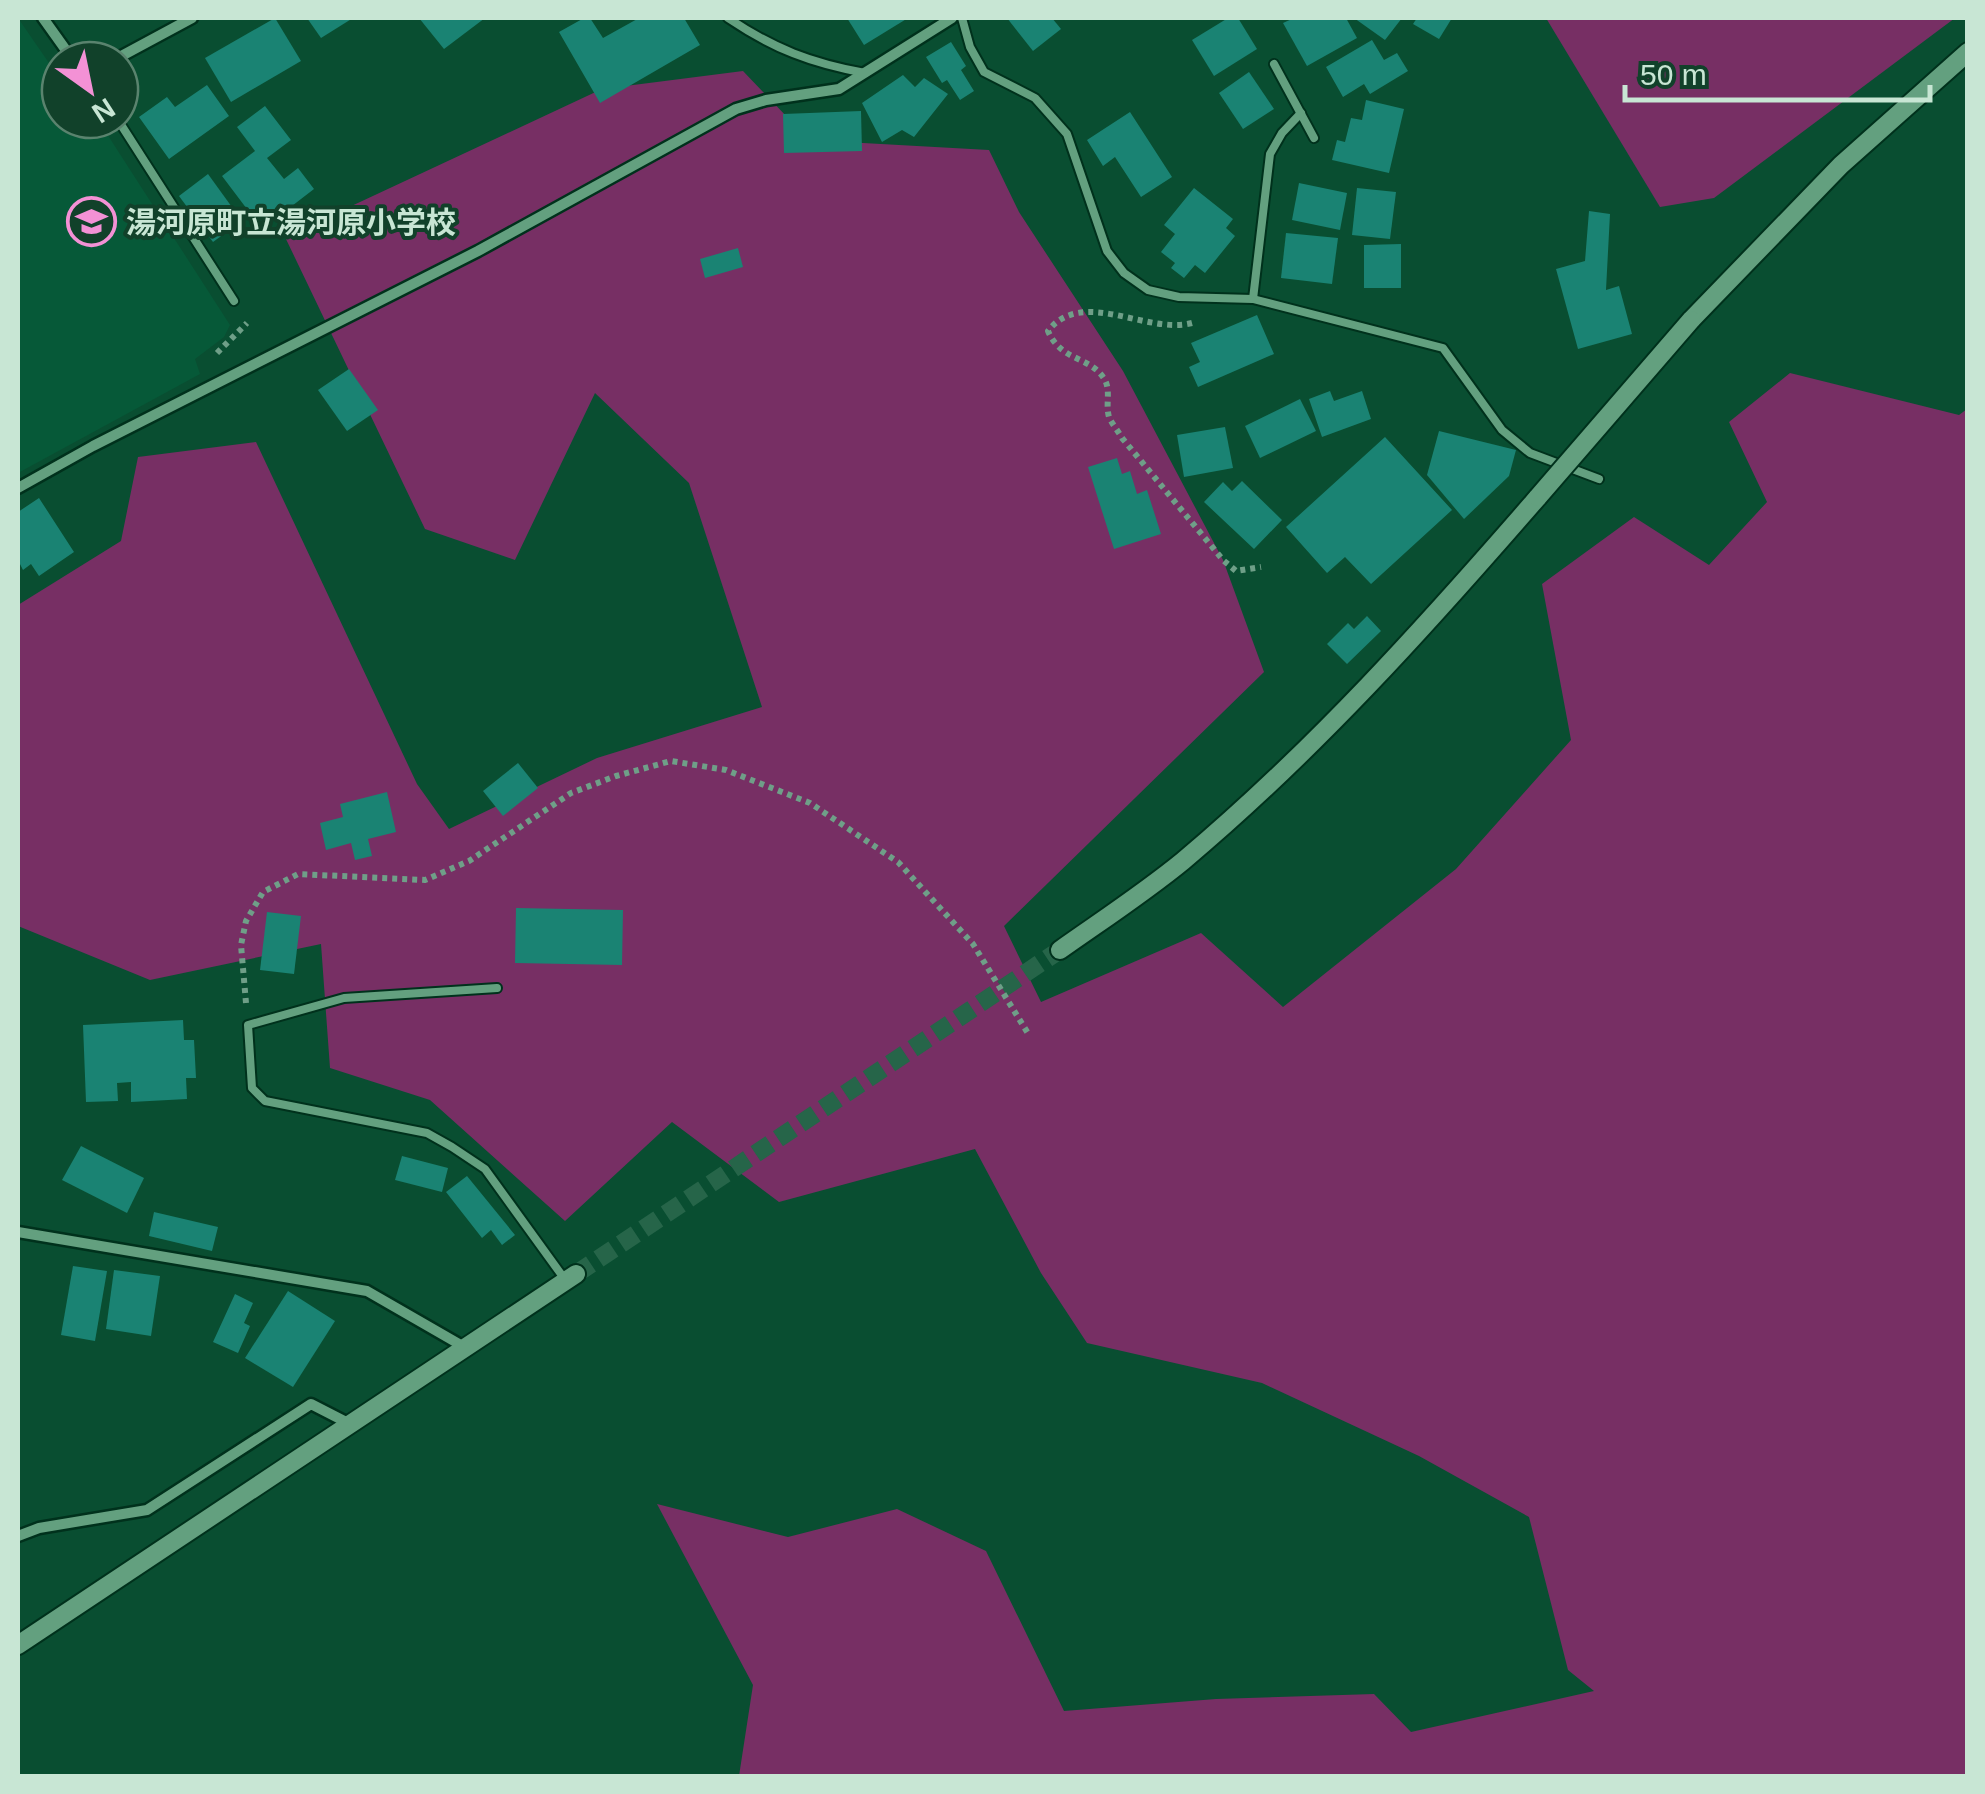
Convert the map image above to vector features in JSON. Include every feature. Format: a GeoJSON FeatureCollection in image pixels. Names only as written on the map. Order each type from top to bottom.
{"type":"FeatureCollection","features":[{"type":"Feature","properties":{"kind":"street"},"geometry":{"type":"LineString","coordinates":[[43,18],[58,40]]}},
{"type":"Feature","properties":{"kind":"street"},"geometry":{"type":"LineString","coordinates":[[140,46],[192,18]]}},
{"type":"Feature","properties":{"kind":"street"},"geometry":{"type":"LineString","coordinates":[[18,488],[478,250],[736,108],[838,90],[952,18]]}},
{"type":"Feature","properties":{"kind":"street"},"geometry":{"type":"LineString","coordinates":[[1060,950],[1180,864],[1245,807],[1400,653],[1691,320],[1841,165],[1968,52]]}},
{"type":"Feature","properties":{"kind":"street"},"geometry":{"type":"LineString","coordinates":[[18,1232],[367,1291],[467,1348]]}},
{"type":"Feature","properties":{"kind":"street"},"geometry":{"type":"LineString","coordinates":[[18,1645],[571,1278]]}},
{"type":"Feature","properties":{"kind":"street"},"geometry":{"type":"LineString","coordinates":[[18,1536],[40,1528],[146,1510],[310,1404],[351,1424]]}},
{"type":"Feature","properties":{"kind":"lane"},"geometry":{"type":"LineString","coordinates":[[728,18],[765,43],[818,64],[866,73]]}},
{"type":"Feature","properties":{"kind":"lane"},"geometry":{"type":"LineString","coordinates":[[962,18],[970,47],[984,72],[1035,98],[1068,134],[1106,251],[1124,274],[1148,290],[1179,297],[1254,298],[1442,348],[1502,430],[1530,453],[1598,479]]}},
{"type":"Feature","properties":{"kind":"lane"},"geometry":{"type":"LineString","coordinates":[[1274,64],[1314,138]]}},
{"type":"Feature","properties":{"kind":"lane"},"geometry":{"type":"LineString","coordinates":[[1254,298],[1270,154],[1282,133],[1301,113]]}},
{"type":"Feature","properties":{"kind":"lane"},"geometry":{"type":"LineString","coordinates":[[131,140],[234,302]]}},
{"type":"Feature","properties":{"kind":"lane"},"geometry":{"type":"LineString","coordinates":[[497,988],[344,998],[248,1025],[252,1088],[265,1101],[428,1133],[452,1147],[485,1169],[571,1278]]}},
{"type":"Feature","properties":{"kind":"path"},"geometry":{"type":"LineString","coordinates":[[1240,298],[1214,317],[1174,328],[1092,312],[1065,315],[1048,331],[1053,343],[1066,355],[1100,372],[1108,386],[1109,416],[1122,438],[1223,560],[1236,571],[1262,567]]}},
{"type":"Feature","properties":{"kind":"path"},"geometry":{"type":"LineString","coordinates":[[211,389],[207,363],[248,321],[234,302]]}},
{"type":"Feature","properties":{"kind":"path"},"geometry":{"type":"LineString","coordinates":[[248,1025],[240,945],[246,920],[263,892],[298,874],[425,880],[469,860],[571,793],[671,761],[726,770],[810,804],[898,862],[973,944],[1028,1036]]}},
{"type":"Feature","properties":{"kind":"shaded area","name":"湯河原町立湯河原小学校"},"geometry":{"type":"Polygon","coordinates":[[[18,18],[40,50],[40,140],[111,140],[230,325],[224,337],[195,359],[200,374],[18,473],[18,18]]]}},
{"type":"Feature","properties":{"kind":"shaded area"},"geometry":{"type":"Polygon","coordinates":[[[1546,18],[1955,18],[1714,198],[1660,207],[1546,18]]]}},
{"type":"Feature","properties":{"kind":"shaded area"},"geometry":{"type":"Polygon","coordinates":[[[743,71],[809,140],[989,150],[1019,212],[1123,371],[1223,560],[1264,672],[1004,926],[1041,1002],[1201,933],[1283,1007],[1456,869],[1571,740],[1542,584],[1634,517],[1709,565],[1767,502],[1729,422],[1790,373],[1959,415],[1967,409],[1967,1776],[739,1776],[753,1685],[657,1504],[788,1537],[897,1509],[986,1551],[1064,1711],[1216,1699],[1374,1694],[1411,1732],[1594,1691],[1568,1670],[1529,1517],[1419,1456],[1262,1383],[1087,1343],[1041,1273],[975,1149],[779,1202],[672,1122],[565,1221],[430,1100],[330,1068],[321,944],[150,980],[18,926],[18,605],[121,541],[138,457],[256,442],[417,784],[449,829],[597,758],[762,707],[689,483],[595,393],[515,560],[425,529],[285,237],[602,89],[743,71]]]}},
{"type":"Feature","properties":{"kind":"building"},"geometry":{"type":"Polygon","coordinates":[[[275,18],[301,61],[231,102],[205,58],[275,18]]]}},
{"type":"Feature","properties":{"kind":"building"},"geometry":{"type":"Polygon","coordinates":[[[307,18],[353,18],[321,38],[307,18]]]}},
{"type":"Feature","properties":{"kind":"building"},"geometry":{"type":"Polygon","coordinates":[[[419,18],[485,18],[444,49],[419,18]]]}},
{"type":"Feature","properties":{"kind":"building"},"geometry":{"type":"Polygon","coordinates":[[[590,18],[603,38],[639,18],[684,18],[700,45],[600,103],[559,32],[590,18]]]}},
{"type":"Feature","properties":{"kind":"building"},"geometry":{"type":"Polygon","coordinates":[[[847,18],[908,18],[864,45],[847,18]]]}},
{"type":"Feature","properties":{"kind":"building"},"geometry":{"type":"Polygon","coordinates":[[[1007,18],[1052,18],[1061,29],[1033,51],[1007,18]]]}},
{"type":"Feature","properties":{"kind":"building"},"geometry":{"type":"Polygon","coordinates":[[[1228,18],[1238,18],[1257,49],[1214,76],[1192,40],[1228,18]]]}},
{"type":"Feature","properties":{"kind":"building"},"geometry":{"type":"Polygon","coordinates":[[[1294,18],[1346,18],[1357,38],[1307,66],[1283,23],[1294,18]]]}},
{"type":"Feature","properties":{"kind":"building"},"geometry":{"type":"Polygon","coordinates":[[[1354,18],[1402,18],[1385,40],[1354,18]]]}},
{"type":"Feature","properties":{"kind":"building"},"geometry":{"type":"Polygon","coordinates":[[[1417,18],[1452,18],[1439,39],[1413,24],[1417,18]]]}},
{"type":"Feature","properties":{"kind":"building"},"geometry":{"type":"Polygon","coordinates":[[[1372,40],[1384,60],[1397,53],[1408,71],[1370,94],[1364,84],[1343,97],[1326,67],[1372,40]]]}},
{"type":"Feature","properties":{"kind":"building"},"geometry":{"type":"Polygon","coordinates":[[[951,42],[966,66],[961,70],[974,91],[960,100],[947,80],[942,83],[926,57],[951,42]]]}},
{"type":"Feature","properties":{"kind":"building"},"geometry":{"type":"Polygon","coordinates":[[[1249,72],[1274,109],[1243,129],[1219,93],[1249,72]]]}},
{"type":"Feature","properties":{"kind":"building"},"geometry":{"type":"Polygon","coordinates":[[[903,75],[915,87],[924,78],[948,94],[914,137],[902,130],[882,142],[862,103],[903,75]]]}},
{"type":"Feature","properties":{"kind":"building"},"geometry":{"type":"Polygon","coordinates":[[[207,85],[229,116],[169,159],[140,116],[167,97],[175,107],[207,85]]]}},
{"type":"Feature","properties":{"kind":"building"},"geometry":{"type":"Polygon","coordinates":[[[1366,100],[1404,109],[1389,173],[1332,160],[1337,140],[1345,142],[1351,118],[1362,120],[1366,100]]]}},
{"type":"Feature","properties":{"kind":"building"},"geometry":{"type":"Polygon","coordinates":[[[265,106],[291,140],[267,158],[284,179],[298,168],[314,189],[262,229],[222,176],[255,151],[237,127],[265,106]]]}},
{"type":"Feature","properties":{"kind":"building"},"geometry":{"type":"Polygon","coordinates":[[[861,111],[862,151],[784,153],[783,114],[861,111]]]}},
{"type":"Feature","properties":{"kind":"building"},"geometry":{"type":"Polygon","coordinates":[[[1130,112],[1172,177],[1141,197],[1115,157],[1103,166],[1087,140],[1130,112]]]}},
{"type":"Feature","properties":{"kind":"building"},"geometry":{"type":"Polygon","coordinates":[[[208,174],[242,221],[213,242],[179,196],[208,174]]]}},
{"type":"Feature","properties":{"kind":"building"},"geometry":{"type":"Polygon","coordinates":[[[1299,183],[1347,193],[1340,230],[1292,220],[1299,183]]]}},
{"type":"Feature","properties":{"kind":"building"},"geometry":{"type":"Polygon","coordinates":[[[1194,188],[1233,219],[1226,228],[1235,236],[1205,273],[1195,265],[1184,278],[1171,268],[1175,263],[1161,252],[1175,234],[1164,225],[1194,188]]]}},
{"type":"Feature","properties":{"kind":"building"},"geometry":{"type":"Polygon","coordinates":[[[1357,188],[1396,192],[1390,239],[1352,235],[1357,188]]]}},
{"type":"Feature","properties":{"kind":"building"},"geometry":{"type":"Polygon","coordinates":[[[1589,211],[1610,214],[1606,290],[1619,286],[1632,334],[1578,349],[1556,269],[1585,261],[1589,211]]]}},
{"type":"Feature","properties":{"kind":"building"},"geometry":{"type":"Polygon","coordinates":[[[1286,233],[1338,238],[1332,284],[1281,278],[1286,233]]]}},
{"type":"Feature","properties":{"kind":"building"},"geometry":{"type":"Polygon","coordinates":[[[1401,244],[1401,288],[1364,288],[1364,245],[1401,244]]]}},
{"type":"Feature","properties":{"kind":"building"},"geometry":{"type":"Polygon","coordinates":[[[738,248],[743,267],[705,278],[700,259],[738,248]]]}},
{"type":"Feature","properties":{"kind":"building"},"geometry":{"type":"Polygon","coordinates":[[[1257,315],[1274,354],[1198,387],[1189,367],[1200,362],[1191,343],[1257,315]]]}},
{"type":"Feature","properties":{"kind":"building"},"geometry":{"type":"Polygon","coordinates":[[[349,369],[378,410],[347,431],[318,390],[349,369]]]}},
{"type":"Feature","properties":{"kind":"building"},"geometry":{"type":"Polygon","coordinates":[[[1330,391],[1334,401],[1362,391],[1371,419],[1322,437],[1309,399],[1330,391]]]}},
{"type":"Feature","properties":{"kind":"building"},"geometry":{"type":"Polygon","coordinates":[[[1300,399],[1316,431],[1260,458],[1245,426],[1300,399]]]}},
{"type":"Feature","properties":{"kind":"building"},"geometry":{"type":"Polygon","coordinates":[[[1225,427],[1233,468],[1184,477],[1177,435],[1225,427]]]}},
{"type":"Feature","properties":{"kind":"building"},"geometry":{"type":"Polygon","coordinates":[[[1439,431],[1516,450],[1509,476],[1464,519],[1427,475],[1439,431]]]}},
{"type":"Feature","properties":{"kind":"building"},"geometry":{"type":"Polygon","coordinates":[[[1385,437],[1452,510],[1371,584],[1345,557],[1327,573],[1286,527],[1385,437]]]}},
{"type":"Feature","properties":{"kind":"building"},"geometry":{"type":"Polygon","coordinates":[[[1117,458],[1122,474],[1130,471],[1137,494],[1147,490],[1161,534],[1114,549],[1088,467],[1117,458]]]}},
{"type":"Feature","properties":{"kind":"building"},"geometry":{"type":"Polygon","coordinates":[[[1242,481],[1282,520],[1254,549],[1204,502],[1223,482],[1232,491],[1242,481]]]}},
{"type":"Feature","properties":{"kind":"building"},"geometry":{"type":"Polygon","coordinates":[[[39,498],[74,552],[39,576],[31,564],[23,570],[18,560],[18,512],[39,498]]]}},
{"type":"Feature","properties":{"kind":"building"},"geometry":{"type":"Polygon","coordinates":[[[1367,616],[1381,631],[1347,664],[1327,644],[1348,623],[1354,629],[1367,616]]]}},
{"type":"Feature","properties":{"kind":"building"},"geometry":{"type":"Polygon","coordinates":[[[518,763],[538,788],[503,816],[483,791],[518,763]]]}},
{"type":"Feature","properties":{"kind":"building"},"geometry":{"type":"Polygon","coordinates":[[[387,792],[396,832],[368,839],[372,856],[355,860],[351,843],[326,850],[320,823],[343,817],[340,804],[387,792]]]}},
{"type":"Feature","properties":{"kind":"building"},"geometry":{"type":"Polygon","coordinates":[[[516,908],[623,910],[622,965],[515,963],[516,908]]]}},
{"type":"Feature","properties":{"kind":"building"},"geometry":{"type":"Polygon","coordinates":[[[267,912],[301,916],[294,974],[260,970],[267,912]]]}},
{"type":"Feature","properties":{"kind":"building"},"geometry":{"type":"Polygon","coordinates":[[[183,1020],[184,1040],[194,1040],[196,1078],[186,1078],[187,1099],[131,1102],[131,1082],[117,1083],[118,1101],[86,1102],[83,1025],[183,1020]]]}},
{"type":"Feature","properties":{"kind":"building"},"geometry":{"type":"Polygon","coordinates":[[[81,1146],[144,1178],[127,1213],[62,1180],[81,1146]]]}},
{"type":"Feature","properties":{"kind":"building"},"geometry":{"type":"Polygon","coordinates":[[[402,1156],[448,1168],[442,1192],[395,1180],[402,1156]]]}},
{"type":"Feature","properties":{"kind":"building"},"geometry":{"type":"Polygon","coordinates":[[[467,1176],[515,1235],[502,1245],[491,1230],[482,1238],[446,1192],[467,1176]]]}},
{"type":"Feature","properties":{"kind":"building"},"geometry":{"type":"Polygon","coordinates":[[[154,1212],[218,1227],[212,1251],[149,1236],[154,1212]]]}},
{"type":"Feature","properties":{"kind":"building"},"geometry":{"type":"Polygon","coordinates":[[[73,1266],[107,1271],[95,1341],[61,1335],[73,1266]]]}},
{"type":"Feature","properties":{"kind":"building"},"geometry":{"type":"Polygon","coordinates":[[[114,1270],[160,1276],[151,1336],[106,1329],[114,1270]]]}},
{"type":"Feature","properties":{"kind":"building"},"geometry":{"type":"Polygon","coordinates":[[[288,1291],[335,1321],[293,1387],[245,1358],[288,1291]]]}},
{"type":"Feature","properties":{"kind":"building"},"geometry":{"type":"Polygon","coordinates":[[[235,1294],[253,1303],[244,1323],[250,1326],[238,1353],[213,1342],[235,1294]]]}},
{"type":"Feature","properties":{"kind":"tunnel"},"geometry":{"type":"LineString","coordinates":[[576,1274],[1060,950]]}},
{"type":"Feature","properties":{"kind":"place","name":"湯河原町立湯河原小学校"},"geometry":{"type":"Point","coordinates":[91,222]}}]}
